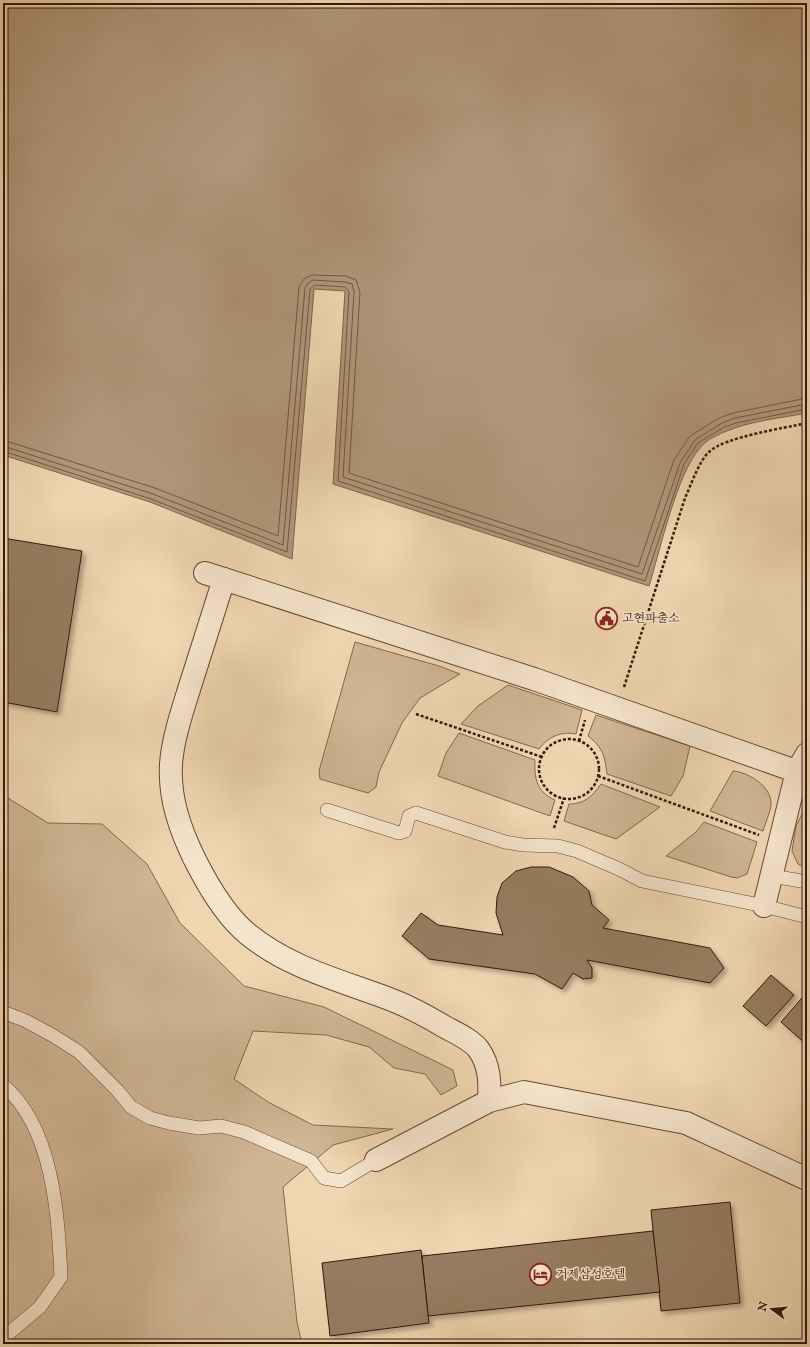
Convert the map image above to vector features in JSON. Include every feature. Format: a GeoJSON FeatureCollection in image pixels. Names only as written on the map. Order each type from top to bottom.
{"type":"FeatureCollection","features":[{"type":"Feature","properties":{"kind":"street"},"geometry":{"type":"LineString","coordinates":[[489,1101],[490,1082],[487,1065],[479,1049],[463,1037],[393,1001],[322,976],[289,961],[269,949],[248,934],[221,904],[198,866],[183,836],[174,806],[171,765],[178,725],[217,602],[214,576],[534,679],[772,762],[805,772],[790,801],[764,906]]}},
{"type":"Feature","properties":{"kind":"street"},"geometry":{"type":"LineString","coordinates":[[217,602],[228,592],[246,586]]}},
{"type":"Feature","properties":{"kind":"street"},"geometry":{"type":"LineString","coordinates":[[772,762],[783,776],[790,801]]}},
{"type":"Feature","properties":{"kind":"street"},"geometry":{"type":"LineString","coordinates":[[376,1160],[489,1101],[524,1092],[686,1123],[807,1179]]}},
{"type":"Feature","properties":{"kind":"lane"},"geometry":{"type":"LineString","coordinates":[[327,810],[399,833],[405,831],[409,816],[416,813],[505,842],[523,845],[549,845],[577,851],[619,869],[642,881],[764,906],[807,917]]}},
{"type":"Feature","properties":{"kind":"lane"},"geometry":{"type":"LineString","coordinates":[[772,876],[807,882]]}},
{"type":"Feature","properties":{"kind":"lane"},"geometry":{"type":"LineString","coordinates":[[3,1012],[46,1031],[79,1052],[117,1090],[131,1107],[150,1118],[192,1127],[200,1128],[221,1126],[244,1132],[310,1161],[324,1178],[341,1181],[376,1160]]}},
{"type":"Feature","properties":{"kind":"lane"},"geometry":{"type":"LineString","coordinates":[[3,1085],[27,1111],[41,1145],[54,1191],[62,1277],[40,1307],[3,1338]]}},
{"type":"Feature","properties":{"kind":"path"},"geometry":{"type":"LineString","coordinates":[[617,708],[685,498],[709,451],[730,441],[753,434],[807,423]]}},
{"type":"Feature","properties":{"kind":"path"},"geometry":{"type":"LineString","coordinates":[[416,714],[542,757]]}},
{"type":"Feature","properties":{"kind":"path"},"geometry":{"type":"LineString","coordinates":[[565,739],[574,739],[584,742],[592,748],[597,757],[599,767],[598,776],[594,786],[587,793],[579,797],[564,798],[551,792],[544,785],[540,776],[542,757],[547,748],[555,742],[565,739]]}},
{"type":"Feature","properties":{"kind":"path"},"geometry":{"type":"LineString","coordinates":[[598,776],[780,842]]}},
{"type":"Feature","properties":{"kind":"path"},"geometry":{"type":"LineString","coordinates":[[549,845],[564,798]]}},
{"type":"Feature","properties":{"kind":"shaded area"},"geometry":{"type":"Polygon","coordinates":[[[355,642],[439,666],[460,674],[420,698],[402,723],[379,772],[376,787],[368,793],[320,779],[319,771],[355,642]]]}},
{"type":"Feature","properties":{"kind":"shaded area"},"geometry":{"type":"Polygon","coordinates":[[[508,685],[582,710],[576,734],[565,733],[555,736],[546,741],[539,749],[461,724],[478,706],[508,685]]]}},
{"type":"Feature","properties":{"kind":"shaded area"},"geometry":{"type":"Polygon","coordinates":[[[596,715],[690,746],[683,776],[671,796],[607,774],[600,748],[588,736],[596,715]]]}},
{"type":"Feature","properties":{"kind":"shaded area"},"geometry":{"type":"Polygon","coordinates":[[[459,733],[535,760],[536,779],[540,789],[555,800],[550,816],[438,776],[446,753],[459,733]]]}},
{"type":"Feature","properties":{"kind":"shaded area"},"geometry":{"type":"Polygon","coordinates":[[[733,771],[745,774],[758,781],[770,797],[771,806],[763,831],[710,811],[733,771]]]}},
{"type":"Feature","properties":{"kind":"shaded area"},"geometry":{"type":"Polygon","coordinates":[[[601,784],[660,807],[616,839],[564,821],[569,804],[579,803],[587,799],[601,784]]]}},
{"type":"Feature","properties":{"kind":"shaded area"},"geometry":{"type":"Polygon","coordinates":[[[3,795],[48,823],[102,824],[147,864],[180,923],[244,986],[324,1007],[453,1070],[457,1086],[441,1095],[425,1074],[394,1068],[369,1047],[326,1035],[253,1031],[234,1079],[268,1102],[313,1125],[393,1129],[333,1145],[283,1187],[297,1322],[302,1344],[3,1344],[3,795]]]}},
{"type":"Feature","properties":{"kind":"shaded area"},"geometry":{"type":"Polygon","coordinates":[[[807,804],[807,868],[798,864],[792,851],[796,826],[807,804]]]}},
{"type":"Feature","properties":{"kind":"shaded area"},"geometry":{"type":"Polygon","coordinates":[[[704,822],[757,842],[747,874],[737,878],[731,877],[666,856],[696,832],[704,822]]]}},
{"type":"Feature","properties":{"kind":"water"},"geometry":{"type":"Polygon","coordinates":[[[3,3],[807,3],[807,413],[756,422],[736,428],[703,444],[692,459],[684,474],[670,513],[649,586],[333,484],[345,291],[314,289],[292,559],[150,502],[3,455],[3,3]]]}},
{"type":"Feature","properties":{"kind":"building"},"geometry":{"type":"Polygon","coordinates":[[[3,538],[82,551],[57,712],[3,702],[3,538]]]}},
{"type":"Feature","properties":{"kind":"building"},"geometry":{"type":"Polygon","coordinates":[[[531,867],[549,867],[573,877],[589,891],[592,905],[609,920],[603,928],[710,948],[724,968],[710,983],[587,960],[592,968],[592,978],[583,979],[573,973],[562,989],[535,974],[429,959],[402,936],[421,913],[438,925],[503,935],[496,913],[497,897],[502,883],[516,871],[531,867]]]}},
{"type":"Feature","properties":{"kind":"building"},"geometry":{"type":"Polygon","coordinates":[[[771,975],[794,995],[766,1026],[743,1006],[771,975]]]}},
{"type":"Feature","properties":{"kind":"building"},"geometry":{"type":"Polygon","coordinates":[[[807,992],[807,1045],[781,1022],[807,992]]]}},
{"type":"Feature","properties":{"kind":"building"},"geometry":{"type":"Polygon","coordinates":[[[730,1202],[740,1303],[661,1311],[651,1210],[730,1202]]]}},
{"type":"Feature","properties":{"kind":"building","name":"거제삼성호텔"},"geometry":{"type":"Polygon","coordinates":[[[653,1231],[660,1292],[428,1316],[422,1256],[653,1231]]]}},
{"type":"Feature","properties":{"kind":"building"},"geometry":{"type":"Polygon","coordinates":[[[421,1250],[429,1323],[330,1336],[322,1263],[421,1250]]]}},
{"type":"Feature","properties":{"kind":"place","name":"고현파출소"},"geometry":{"type":"Point","coordinates":[607,618]}},
{"type":"Feature","properties":{"kind":"place","name":"거제삼성호텔"},"geometry":{"type":"Point","coordinates":[541,1274]}}]}
